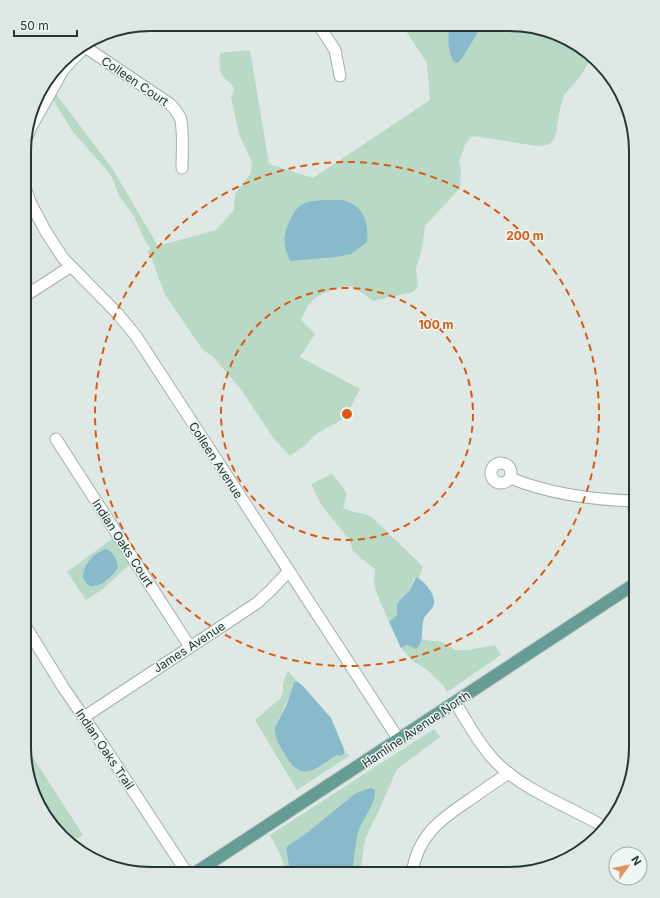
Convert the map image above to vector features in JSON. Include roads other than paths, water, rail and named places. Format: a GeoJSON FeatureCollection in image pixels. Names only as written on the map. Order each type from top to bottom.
{"type":"FeatureCollection","features":[{"type":"Feature","properties":{"kind":"main road","name":"Hamline Avenue North"},"geometry":{"type":"LineString","coordinates":[[204,867],[629,588]]}},
{"type":"Feature","properties":{"kind":"street"},"geometry":{"type":"LineString","coordinates":[[323,31],[335,50],[340,76]]}},
{"type":"Feature","properties":{"kind":"street","name":"Colleen Court"},"geometry":{"type":"LineString","coordinates":[[92,47],[175,109],[180,117],[182,125],[182,168]]}},
{"type":"Feature","properties":{"kind":"street"},"geometry":{"type":"LineString","coordinates":[[35,120],[63,70]]}},
{"type":"Feature","properties":{"kind":"street","name":"Colleen Avenue"},"geometry":{"type":"LineString","coordinates":[[31,204],[54,245],[70,267],[118,314],[136,336],[399,740]]}},
{"type":"Feature","properties":{"kind":"street"},"geometry":{"type":"LineString","coordinates":[[31,292],[70,267]]}},
{"type":"Feature","properties":{"kind":"street","name":"Indian Oaks Court"},"geometry":{"type":"LineString","coordinates":[[56,439],[190,647]]}},
{"type":"Feature","properties":{"kind":"street"},"geometry":{"type":"LineString","coordinates":[[510,478],[562,494],[607,500],[629,501]]}},
{"type":"Feature","properties":{"kind":"street","name":"James Avenue"},"geometry":{"type":"LineString","coordinates":[[84,717],[257,602],[272,590],[289,572]]}},
{"type":"Feature","properties":{"kind":"street","name":"Indian Oaks Trail"},"geometry":{"type":"LineString","coordinates":[[31,636],[183,867]]}},
{"type":"Feature","properties":{"kind":"street"},"geometry":{"type":"LineString","coordinates":[[455,702],[486,750],[498,764],[527,786],[600,825]]}},
{"type":"Feature","properties":{"kind":"street"},"geometry":{"type":"LineString","coordinates":[[413,867],[421,844],[429,831],[438,822],[509,773]]}},
{"type":"Feature","properties":{"kind":"water"},"geometry":{"type":"Polygon","coordinates":[[[449,31],[478,31],[461,60],[457,63],[454,62],[452,58],[448,40],[449,31]]]}},
{"type":"Feature","properties":{"kind":"water"},"geometry":{"type":"Polygon","coordinates":[[[342,200],[355,206],[364,216],[367,228],[367,242],[351,254],[336,257],[290,261],[285,244],[285,233],[292,216],[297,209],[303,204],[314,201],[342,200]]]}},
{"type":"Feature","properties":{"kind":"water"},"geometry":{"type":"Polygon","coordinates":[[[107,549],[115,557],[118,568],[110,578],[98,585],[90,586],[83,578],[83,573],[87,564],[102,550],[107,549]]]}},
{"type":"Feature","properties":{"kind":"water"},"geometry":{"type":"Polygon","coordinates":[[[416,577],[429,588],[433,596],[434,604],[424,619],[419,646],[416,649],[407,645],[401,648],[389,622],[397,615],[397,605],[399,601],[410,590],[416,577]]]}},
{"type":"Feature","properties":{"kind":"water"},"geometry":{"type":"Polygon","coordinates":[[[294,682],[298,682],[303,686],[331,718],[344,749],[344,754],[340,756],[337,755],[308,771],[302,771],[290,763],[275,734],[275,727],[287,704],[294,682]]]}},
{"type":"Feature","properties":{"kind":"water"},"geometry":{"type":"Polygon","coordinates":[[[371,788],[375,790],[374,800],[358,833],[353,867],[289,867],[286,847],[308,832],[356,793],[371,788]]]}}]}
